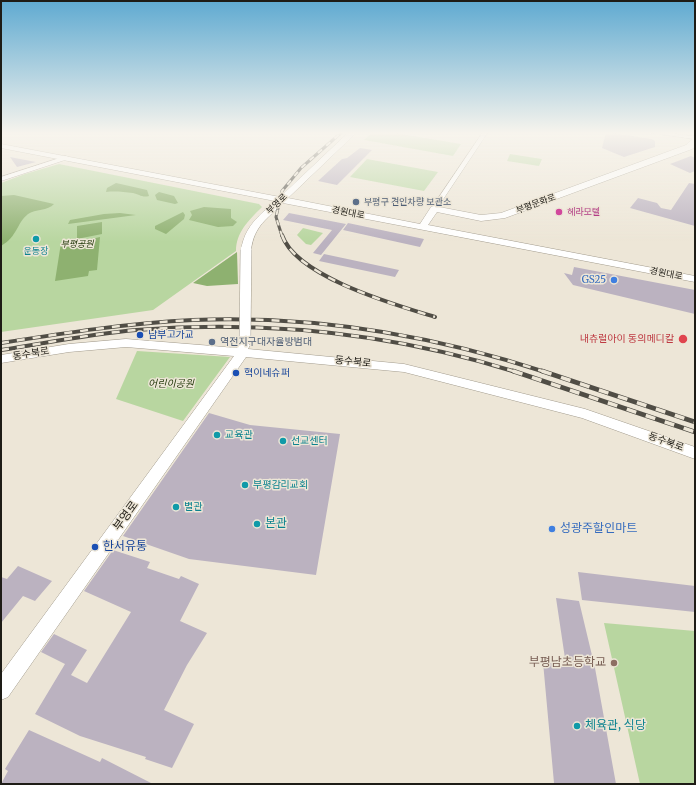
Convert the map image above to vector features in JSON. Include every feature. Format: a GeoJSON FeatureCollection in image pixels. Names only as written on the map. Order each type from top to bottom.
{"type":"FeatureCollection","features":[{"type":"Feature","properties":{"kind":"street"},"geometry":{"type":"LineString","coordinates":[[1,179],[33,169]]}},
{"type":"Feature","properties":{"kind":"street","name":"경원대로"},"geometry":{"type":"LineString","coordinates":[[120,169],[422,228],[695,279]]}},
{"type":"Feature","properties":{"kind":"street","name":"부영로"},"geometry":{"type":"LineString","coordinates":[[1,690],[239,359],[244,346],[246,250],[248,237],[256,224],[314,169]]}},
{"type":"Feature","properties":{"kind":"street"},"geometry":{"type":"LineString","coordinates":[[422,228],[461,169]]}},
{"type":"Feature","properties":{"kind":"street","name":"부평문화로"},"geometry":{"type":"LineString","coordinates":[[434,209],[482,218],[502,216],[630,169]]}},
{"type":"Feature","properties":{"kind":"street","name":"동수북로"},"geometry":{"type":"LineString","coordinates":[[1,359],[69,348],[126,343],[244,346],[404,368],[585,414],[695,453]]}},
{"type":"Feature","properties":{"kind":"green space","name":"부평공원"},"geometry":{"type":"Polygon","coordinates":[[[43,169],[82,169],[259,204],[262,207],[241,232],[238,238],[236,251],[153,310],[1,332],[1,183],[43,169]]]}},
{"type":"Feature","properties":{"kind":"green space"},"geometry":{"type":"Polygon","coordinates":[[[358,169],[420,169],[438,172],[424,191],[350,177],[358,169]]]}},
{"type":"Feature","properties":{"kind":"green space"},"geometry":{"type":"Polygon","coordinates":[[[116,183],[147,190],[149,196],[144,197],[126,192],[106,192],[107,188],[116,183]]]}},
{"type":"Feature","properties":{"kind":"green space"},"geometry":{"type":"Polygon","coordinates":[[[159,192],[174,196],[178,203],[175,204],[157,200],[155,195],[159,192]]]}},
{"type":"Feature","properties":{"kind":"green space"},"geometry":{"type":"Polygon","coordinates":[[[14,195],[54,204],[48,208],[28,214],[11,238],[1,246],[1,196],[14,195]]]}},
{"type":"Feature","properties":{"kind":"green space"},"geometry":{"type":"Polygon","coordinates":[[[204,207],[231,209],[231,218],[237,222],[233,226],[218,227],[189,220],[192,215],[190,211],[204,207]]]}},
{"type":"Feature","properties":{"kind":"green space"},"geometry":{"type":"Polygon","coordinates":[[[183,212],[185,215],[184,219],[166,234],[155,229],[155,226],[183,212]]]}},
{"type":"Feature","properties":{"kind":"green space"},"geometry":{"type":"Polygon","coordinates":[[[120,213],[136,215],[68,224],[70,220],[104,214],[120,213]]]}},
{"type":"Feature","properties":{"kind":"green space"},"geometry":{"type":"Polygon","coordinates":[[[102,222],[102,234],[77,239],[77,226],[102,222]]]}},
{"type":"Feature","properties":{"kind":"green space"},"geometry":{"type":"Polygon","coordinates":[[[303,228],[323,233],[311,245],[306,244],[297,235],[303,228]]]}},
{"type":"Feature","properties":{"kind":"green space"},"geometry":{"type":"Polygon","coordinates":[[[100,237],[97,270],[89,271],[88,276],[55,281],[61,243],[83,241],[100,237]]]}},
{"type":"Feature","properties":{"kind":"green space"},"geometry":{"type":"Polygon","coordinates":[[[237,252],[238,284],[207,286],[193,283],[237,252]]]}},
{"type":"Feature","properties":{"kind":"green space","name":"어린이공원"},"geometry":{"type":"Polygon","coordinates":[[[137,351],[230,357],[183,421],[116,399],[137,351]]]}},
{"type":"Feature","properties":{"kind":"green space"},"geometry":{"type":"Polygon","coordinates":[[[604,623],[695,631],[695,784],[640,784],[604,623]]]}},
{"type":"Feature","properties":{"kind":"building"},"geometry":{"type":"Polygon","coordinates":[[[331,169],[353,169],[337,185],[318,181],[331,169]]]}},
{"type":"Feature","properties":{"kind":"building"},"geometry":{"type":"Polygon","coordinates":[[[680,169],[695,169],[695,171],[690,173],[680,169]]]}},
{"type":"Feature","properties":{"kind":"building"},"geometry":{"type":"Polygon","coordinates":[[[689,183],[695,184],[695,226],[630,208],[638,198],[657,203],[661,208],[671,210],[689,183]]]}},
{"type":"Feature","properties":{"kind":"building"},"geometry":{"type":"Polygon","coordinates":[[[289,213],[346,224],[321,255],[313,253],[332,230],[283,220],[289,213]]]}},
{"type":"Feature","properties":{"kind":"building"},"geometry":{"type":"Polygon","coordinates":[[[348,223],[424,239],[420,247],[343,230],[348,223]]]}},
{"type":"Feature","properties":{"kind":"building"},"geometry":{"type":"Polygon","coordinates":[[[324,254],[399,270],[395,277],[319,261],[324,254]]]}},
{"type":"Feature","properties":{"kind":"building"},"geometry":{"type":"Polygon","coordinates":[[[574,267],[695,290],[695,314],[573,285],[564,273],[572,275],[574,267]]]}},
{"type":"Feature","properties":{"kind":"building","name":"부평감리교회"},"geometry":{"type":"Polygon","coordinates":[[[209,413],[250,425],[340,434],[316,575],[189,559],[123,536],[209,413]]]}},
{"type":"Feature","properties":{"kind":"building"},"geometry":{"type":"Polygon","coordinates":[[[113,550],[150,562],[147,568],[179,579],[181,576],[199,584],[180,621],[207,633],[187,665],[164,710],[194,724],[172,768],[145,759],[146,757],[80,736],[35,714],[65,664],[41,652],[54,634],[87,650],[71,675],[87,683],[131,612],[84,591],[113,550]]]}},
{"type":"Feature","properties":{"kind":"building"},"geometry":{"type":"Polygon","coordinates":[[[18,566],[52,581],[35,601],[23,596],[1,623],[1,577],[7,579],[18,566]]]}},
{"type":"Feature","properties":{"kind":"building"},"geometry":{"type":"Polygon","coordinates":[[[578,572],[695,586],[695,612],[582,600],[578,572]]]}},
{"type":"Feature","properties":{"kind":"building","name":"체육관, 식당"},"geometry":{"type":"Polygon","coordinates":[[[556,598],[579,601],[595,668],[616,784],[554,783],[543,662],[566,665],[556,598]]]}},
{"type":"Feature","properties":{"kind":"building"},"geometry":{"type":"Polygon","coordinates":[[[29,730],[100,762],[102,758],[153,784],[1,784],[8,771],[5,769],[29,730]]]}},
{"type":"Feature","properties":{"kind":"railway"},"geometry":{"type":"LineString","coordinates":[[282,236],[276,217],[282,191],[300,169]]}},
{"type":"Feature","properties":{"kind":"railway"},"geometry":{"type":"LineString","coordinates":[[282,235],[291,250],[306,264],[326,276],[373,297],[435,317]]}},
{"type":"Feature","properties":{"kind":"railway"},"geometry":{"type":"LineString","coordinates":[[1,343],[97,329],[169,321],[238,319],[283,321],[327,324],[416,338],[502,359],[545,372]]}},
{"type":"Feature","properties":{"kind":"railway"},"geometry":{"type":"LineString","coordinates":[[1,350],[85,336],[136,330],[184,327],[280,329],[375,339],[422,348],[516,372]]}},
{"type":"Feature","properties":{"kind":"railway"},"geometry":{"type":"LineString","coordinates":[[516,372],[695,432]]}},
{"type":"Feature","properties":{"kind":"railway"},"geometry":{"type":"LineString","coordinates":[[545,372],[695,422]]}},
{"type":"Feature","properties":{"kind":"place","name":"부평구 견인차량 보관소"},"geometry":{"type":"Point","coordinates":[356,202]}},
{"type":"Feature","properties":{"kind":"place","name":"헤라모텔"},"geometry":{"type":"Point","coordinates":[559,212]}},
{"type":"Feature","properties":{"kind":"place","name":"운동장"},"geometry":{"type":"Point","coordinates":[36,239]}},
{"type":"Feature","properties":{"kind":"place","name":"GS25"},"geometry":{"type":"Point","coordinates":[614,280]}},
{"type":"Feature","properties":{"kind":"place","name":"남부고가교"},"geometry":{"type":"Point","coordinates":[140,335]}},
{"type":"Feature","properties":{"kind":"place","name":"내츄럴아이 동의메디칼"},"geometry":{"type":"Point","coordinates":[683,339]}},
{"type":"Feature","properties":{"kind":"place","name":"역전지구대자율방범대"},"geometry":{"type":"Point","coordinates":[212,342]}},
{"type":"Feature","properties":{"kind":"place","name":"혁이네슈퍼"},"geometry":{"type":"Point","coordinates":[236,373]}},
{"type":"Feature","properties":{"kind":"place","name":"교육관"},"geometry":{"type":"Point","coordinates":[217,435]}},
{"type":"Feature","properties":{"kind":"place","name":"선교센터"},"geometry":{"type":"Point","coordinates":[283,441]}},
{"type":"Feature","properties":{"kind":"place","name":"부평감리교회"},"geometry":{"type":"Point","coordinates":[245,485]}},
{"type":"Feature","properties":{"kind":"place","name":"별관"},"geometry":{"type":"Point","coordinates":[176,507]}},
{"type":"Feature","properties":{"kind":"place","name":"본관"},"geometry":{"type":"Point","coordinates":[257,524]}},
{"type":"Feature","properties":{"kind":"place","name":"성광주할인마트"},"geometry":{"type":"Point","coordinates":[552,529]}},
{"type":"Feature","properties":{"kind":"place","name":"한서유통"},"geometry":{"type":"Point","coordinates":[95,547]}},
{"type":"Feature","properties":{"kind":"place","name":"부평남초등학교"},"geometry":{"type":"Point","coordinates":[614,663]}},
{"type":"Feature","properties":{"kind":"place","name":"체육관, 식당"},"geometry":{"type":"Point","coordinates":[577,726]}}]}
